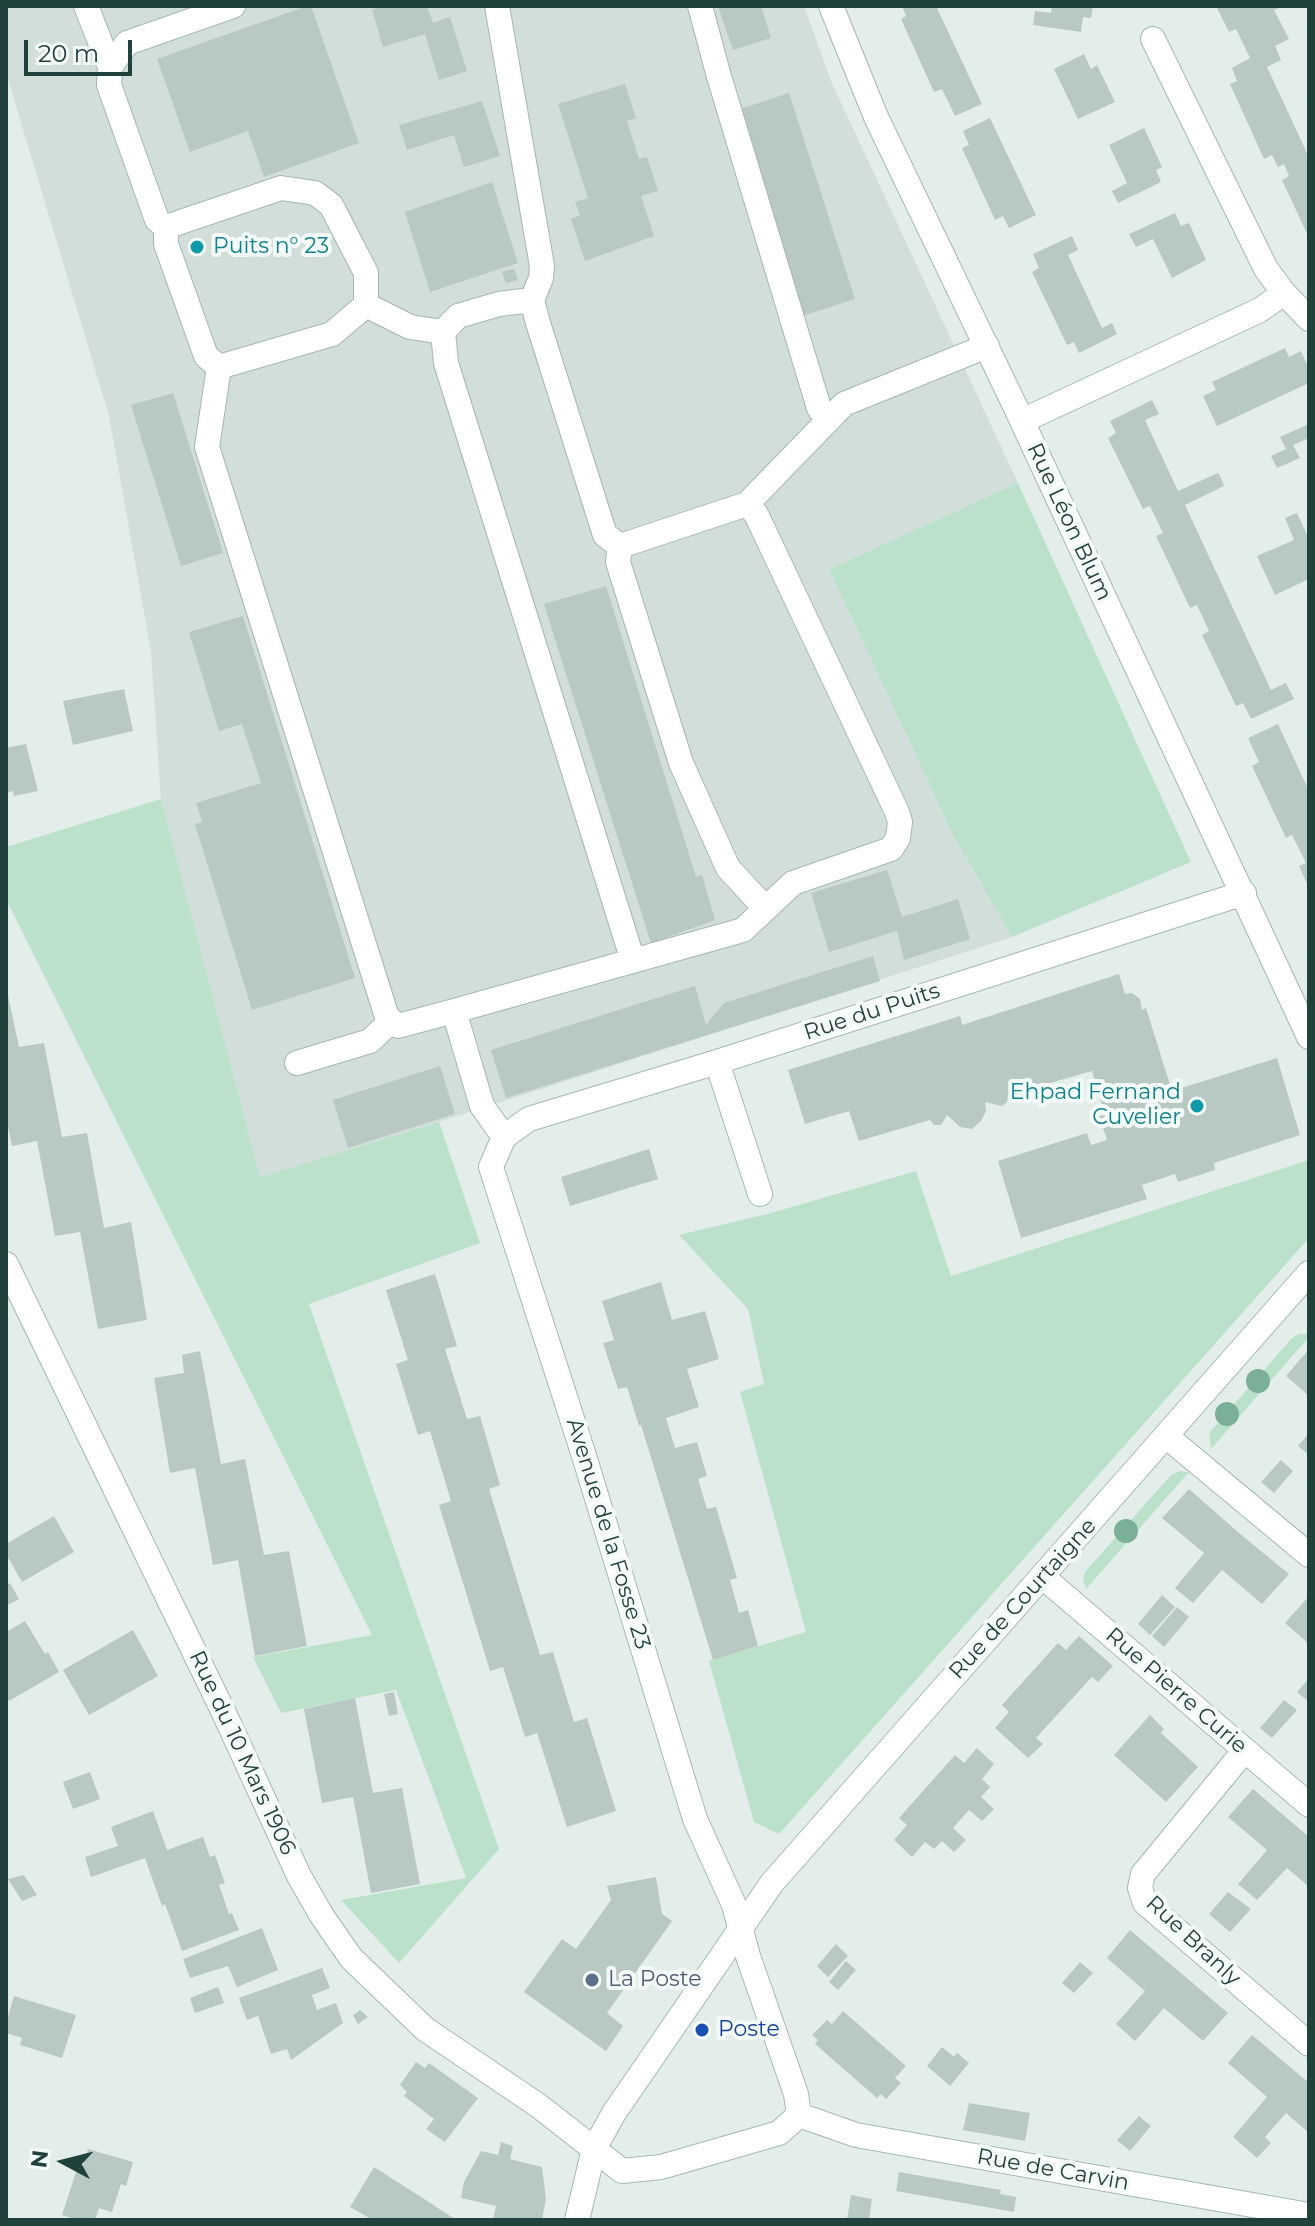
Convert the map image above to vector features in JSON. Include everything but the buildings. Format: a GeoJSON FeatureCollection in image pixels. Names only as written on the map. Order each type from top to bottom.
{"type":"FeatureCollection","features":[{"type":"Feature","properties":{"kind":"street"},"geometry":{"type":"LineString","coordinates":[[86,6],[110,67],[109,85],[146,190],[157,220],[166,227]]}},
{"type":"Feature","properties":{"kind":"street"},"geometry":{"type":"LineString","coordinates":[[110,67],[127,43],[233,6]]}},
{"type":"Feature","properties":{"kind":"street"},"geometry":{"type":"LineString","coordinates":[[497,6],[542,266],[541,278],[532,300],[605,535],[620,546]]}},
{"type":"Feature","properties":{"kind":"street"},"geometry":{"type":"LineString","coordinates":[[700,6],[819,408],[827,419]]}},
{"type":"Feature","properties":{"kind":"street","name":"Rue Léon Blum"},"geometry":{"type":"LineString","coordinates":[[831,6],[876,117],[987,346],[1309,1037]]}},
{"type":"Feature","properties":{"kind":"street"},"geometry":{"type":"LineString","coordinates":[[1153,39],[1266,269],[1309,319]]}},
{"type":"Feature","properties":{"kind":"street"},"geometry":{"type":"LineString","coordinates":[[166,227],[281,188],[315,193],[331,205],[366,273],[366,305],[332,334],[219,367]]}},
{"type":"Feature","properties":{"kind":"street"},"geometry":{"type":"LineString","coordinates":[[166,227],[166,244],[206,356],[219,367]]}},
{"type":"Feature","properties":{"kind":"street"},"geometry":{"type":"LineString","coordinates":[[1022,421],[1260,310],[1284,293]]}},
{"type":"Feature","properties":{"kind":"street"},"geometry":{"type":"LineString","coordinates":[[532,300],[499,304],[458,316],[443,332],[446,363],[633,961]]}},
{"type":"Feature","properties":{"kind":"street"},"geometry":{"type":"LineString","coordinates":[[366,305],[410,327],[443,332]]}},
{"type":"Feature","properties":{"kind":"street"},"geometry":{"type":"LineString","coordinates":[[620,546],[747,504],[844,404],[987,346]]}},
{"type":"Feature","properties":{"kind":"street"},"geometry":{"type":"LineString","coordinates":[[219,367],[207,447],[391,1021],[398,1026],[743,930],[793,883],[891,849],[898,838],[900,822],[756,514],[747,504]]}},
{"type":"Feature","properties":{"kind":"street"},"geometry":{"type":"LineString","coordinates":[[620,546],[618,562],[681,763],[728,868],[765,908]]}},
{"type":"Feature","properties":{"kind":"street","name":"Rue du Puits"},"geometry":{"type":"LineString","coordinates":[[504,1137],[529,1119],[1244,893]]}},
{"type":"Feature","properties":{"kind":"street"},"geometry":{"type":"LineString","coordinates":[[454,1011],[482,1106],[504,1137]]}},
{"type":"Feature","properties":{"kind":"street"},"geometry":{"type":"LineString","coordinates":[[297,1063],[370,1041],[391,1021]]}},
{"type":"Feature","properties":{"kind":"street"},"geometry":{"type":"LineString","coordinates":[[717,1062],[760,1194]]}},
{"type":"Feature","properties":{"kind":"street","name":"Avenue de la Fosse 23"},"geometry":{"type":"LineString","coordinates":[[504,1137],[491,1167],[585,1459],[695,1819],[742,1929]]}},
{"type":"Feature","properties":{"kind":"street","name":"Rue du 10 Mars 1906"},"geometry":{"type":"LineString","coordinates":[[6,1264],[224,1713],[299,1876],[322,1916],[351,1958],[425,2029],[539,2106],[594,2149]]}},
{"type":"Feature","properties":{"kind":"street","name":"Rue de Courtaigne"},"geometry":{"type":"LineString","coordinates":[[577,2220],[594,2149],[614,2113],[772,1883],[1166,1436],[1304,1290]]}},
{"type":"Feature","properties":{"kind":"street"},"geometry":{"type":"LineString","coordinates":[[1166,1436],[1309,1555]]}},
{"type":"Feature","properties":{"kind":"street","name":"Rue Pierre Curie"},"geometry":{"type":"LineString","coordinates":[[1043,1577],[1309,1805]]}},
{"type":"Feature","properties":{"kind":"street","name":"Rue Branly"},"geometry":{"type":"LineString","coordinates":[[1245,1750],[1143,1874],[1140,1888],[1145,1903],[1309,2044]]}},
{"type":"Feature","properties":{"kind":"street"},"geometry":{"type":"LineString","coordinates":[[594,2149],[622,2171],[661,2167],[779,2133],[799,2115],[796,2094],[748,1956],[742,1929]]}},
{"type":"Feature","properties":{"kind":"street","name":"Rue de Carvin"},"geometry":{"type":"LineString","coordinates":[[799,2115],[856,2135],[1309,2215]]}},
{"type":"Feature","properties":{"kind":"shaded area"},"geometry":{"type":"Polygon","coordinates":[[[6,6],[804,6],[831,81],[1018,483],[829,569],[954,837],[1012,937],[260,1177],[161,799],[151,652],[109,416],[6,73],[6,6]]]}},
{"type":"Feature","properties":{"kind":"green space"},"geometry":{"type":"Polygon","coordinates":[[[1018,483],[1191,862],[1012,937],[954,837],[829,569],[1018,483]]]}},
{"type":"Feature","properties":{"kind":"green space"},"geometry":{"type":"Polygon","coordinates":[[[161,799],[260,1177],[439,1122],[480,1243],[309,1304],[499,1849],[399,1963],[341,1900],[466,1878],[396,1690],[281,1713],[253,1657],[372,1635],[6,899],[6,847],[161,799]]]}},
{"type":"Feature","properties":{"kind":"green space"},"geometry":{"type":"Polygon","coordinates":[[[1309,1160],[1309,1238],[779,1834],[754,1822],[709,1661],[806,1632],[740,1392],[764,1384],[748,1309],[679,1235],[771,1213],[916,1171],[951,1276],[1309,1160]]]}},
{"type":"Feature","properties":{"kind":"green space"},"geometry":{"type":"Polygon","coordinates":[[[1299,1334],[1309,1334],[1309,1337],[1211,1449],[1209,1433],[1291,1339],[1299,1334]]]}},
{"type":"Feature","properties":{"kind":"green space"},"geometry":{"type":"Polygon","coordinates":[[[1179,1471],[1189,1472],[1086,1589],[1083,1579],[1085,1572],[1171,1475],[1179,1471]]]}},
{"type":"Feature","properties":{"kind":"place","name":"Puits n° 23"},"geometry":{"type":"Point","coordinates":[197,247]}},
{"type":"Feature","properties":{"kind":"place","name":"Ehpad Fernand Cuvelier"},"geometry":{"type":"Point","coordinates":[1197,1106]}},
{"type":"Feature","properties":{"kind":"place","name":"La Poste"},"geometry":{"type":"Point","coordinates":[592,1980]}},
{"type":"Feature","properties":{"kind":"place","name":"Poste"},"geometry":{"type":"Point","coordinates":[702,2030]}}]}
